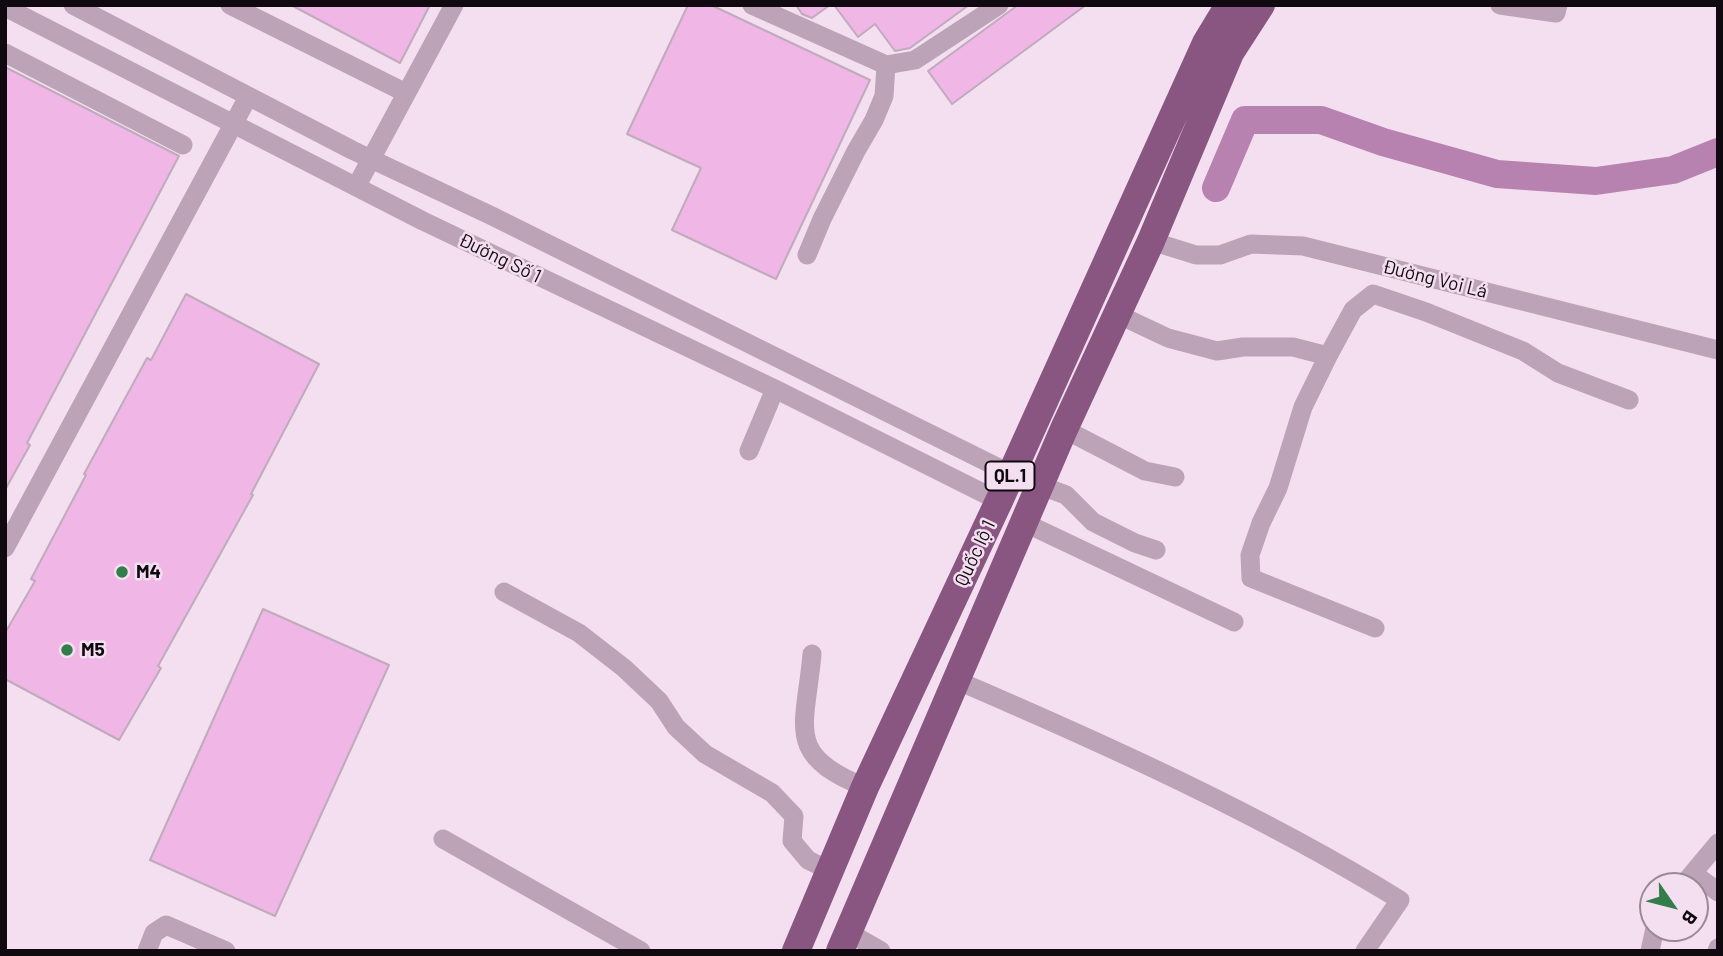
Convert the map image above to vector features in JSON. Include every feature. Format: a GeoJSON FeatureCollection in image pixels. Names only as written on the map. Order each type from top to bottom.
{"type":"FeatureCollection","features":[{"type":"Feature","properties":{"kind":"highway","name":"Quốc lộ 1"},"geometry":{"type":"LineString","coordinates":[[796,951],[865,788],[999,501],[1206,43],[1229,5]]}},
{"type":"Feature","properties":{"kind":"highway","name":"Quốc lộ 1"},"geometry":{"type":"LineString","coordinates":[[844,941],[1039,485],[1151,241],[1230,53],[1261,5]]}},
{"type":"Feature","properties":{"kind":"highway"},"geometry":{"type":"LineString","coordinates":[[1011,474],[1039,485]]}},
{"type":"Feature","properties":{"kind":"highway"},"geometry":{"type":"LineString","coordinates":[[999,501],[1026,517]]}},
{"type":"Feature","properties":{"kind":"street","name":"Đường Số 1"},"geometry":{"type":"LineString","coordinates":[[73,5],[248,97],[1011,474]]}},
{"type":"Feature","properties":{"kind":"street"},"geometry":{"type":"LineString","coordinates":[[230,5],[407,93]]}},
{"type":"Feature","properties":{"kind":"street"},"geometry":{"type":"LineString","coordinates":[[356,187],[454,5]]}},
{"type":"Feature","properties":{"kind":"street"},"geometry":{"type":"LineString","coordinates":[[752,5],[886,65],[915,60],[999,5]]}},
{"type":"Feature","properties":{"kind":"street"},"geometry":{"type":"LineString","coordinates":[[1500,5],[1556,13],[1558,5]]}},
{"type":"Feature","properties":{"kind":"street","name":"Đường Số 1"},"geometry":{"type":"LineString","coordinates":[[5,7],[423,221],[775,389],[999,501]]}},
{"type":"Feature","properties":{"kind":"street"},"geometry":{"type":"LineString","coordinates":[[5,52],[183,145]]}},
{"type":"Feature","properties":{"kind":"street"},"geometry":{"type":"LineString","coordinates":[[807,255],[821,219],[884,96],[886,65]]}},
{"type":"Feature","properties":{"kind":"street"},"geometry":{"type":"LineString","coordinates":[[5,548],[248,97]]}},
{"type":"Feature","properties":{"kind":"street","name":"Đường Voi Lá"},"geometry":{"type":"LineString","coordinates":[[1151,241],[1196,255],[1220,256],[1251,244],[1303,246],[1718,350]]}},
{"type":"Feature","properties":{"kind":"street"},"geometry":{"type":"LineString","coordinates":[[1375,628],[1251,578],[1250,555],[1261,523],[1278,488],[1303,407],[1353,310],[1373,294],[1523,351],[1558,373],[1629,400]]}},
{"type":"Feature","properties":{"kind":"street"},"geometry":{"type":"LineString","coordinates":[[1117,314],[1168,338],[1217,351],[1243,347],[1293,346],[1328,356]]}},
{"type":"Feature","properties":{"kind":"street"},"geometry":{"type":"LineString","coordinates":[[749,451],[775,389]]}},
{"type":"Feature","properties":{"kind":"street"},"geometry":{"type":"LineString","coordinates":[[1064,429],[1145,471],[1175,477]]}},
{"type":"Feature","properties":{"kind":"street"},"geometry":{"type":"LineString","coordinates":[[1039,485],[1066,495],[1093,522],[1135,543],[1156,550]]}},
{"type":"Feature","properties":{"kind":"street"},"geometry":{"type":"LineString","coordinates":[[1026,517],[1234,622]]}},
{"type":"Feature","properties":{"kind":"street"},"geometry":{"type":"LineString","coordinates":[[504,592],[579,633],[624,668],[660,701],[676,727],[705,754],[772,793],[794,817],[792,841],[808,860],[830,871]]}},
{"type":"Feature","properties":{"kind":"street"},"geometry":{"type":"LineString","coordinates":[[812,654],[803,725],[806,744],[825,768],[838,777],[865,788]]}},
{"type":"Feature","properties":{"kind":"street"},"geometry":{"type":"LineString","coordinates":[[956,680],[1168,777],[1301,843],[1400,900],[1365,951]]}},
{"type":"Feature","properties":{"kind":"street"},"geometry":{"type":"LineString","coordinates":[[443,839],[641,951]]}},
{"type":"Feature","properties":{"kind":"street"},"geometry":{"type":"LineString","coordinates":[[1694,872],[1718,843]]}},
{"type":"Feature","properties":{"kind":"street"},"geometry":{"type":"LineString","coordinates":[[147,951],[154,933],[166,925],[226,951]]}},
{"type":"Feature","properties":{"kind":"street"},"geometry":{"type":"LineString","coordinates":[[844,941],[881,951]]}},
{"type":"Feature","properties":{"kind":"building"},"geometry":{"type":"Polygon","coordinates":[[[291,5],[430,5],[400,63],[291,5]]]}},
{"type":"Feature","properties":{"kind":"building"},"geometry":{"type":"Polygon","coordinates":[[[688,5],[711,5],[870,80],[776,279],[672,230],[701,168],[627,134],[688,5]]]}},
{"type":"Feature","properties":{"kind":"building"},"geometry":{"type":"Polygon","coordinates":[[[796,5],[830,5],[812,18],[802,14],[796,5]]]}},
{"type":"Feature","properties":{"kind":"building"},"geometry":{"type":"Polygon","coordinates":[[[834,5],[969,5],[910,48],[895,51],[875,24],[858,37],[834,5]]]}},
{"type":"Feature","properties":{"kind":"building"},"geometry":{"type":"Polygon","coordinates":[[[1018,5],[1086,5],[952,104],[928,71],[1018,5]]]}},
{"type":"Feature","properties":{"kind":"building"},"geometry":{"type":"Polygon","coordinates":[[[5,67],[179,156],[27,443],[30,445],[5,490],[5,67]]]}},
{"type":"Feature","properties":{"kind":"building"},"geometry":{"type":"Polygon","coordinates":[[[186,294],[319,364],[251,494],[253,495],[158,666],[161,668],[119,740],[5,679],[5,633],[35,581],[31,579],[86,475],[84,474],[147,358],[151,360],[186,294]]]}},
{"type":"Feature","properties":{"kind":"building"},"geometry":{"type":"Polygon","coordinates":[[[263,609],[389,665],[275,916],[150,860],[263,609]]]}},
{"type":"Feature","properties":{"kind":"waterway"},"geometry":{"type":"LineString","coordinates":[[1216,188],[1245,120],[1321,120],[1383,142],[1497,174],[1596,181],[1673,170],[1718,152]]}},
{"type":"Feature","properties":{"kind":"place","name":"M4"},"geometry":{"type":"Point","coordinates":[122,572]}},
{"type":"Feature","properties":{"kind":"place","name":"M5"},"geometry":{"type":"Point","coordinates":[67,650]}}]}
